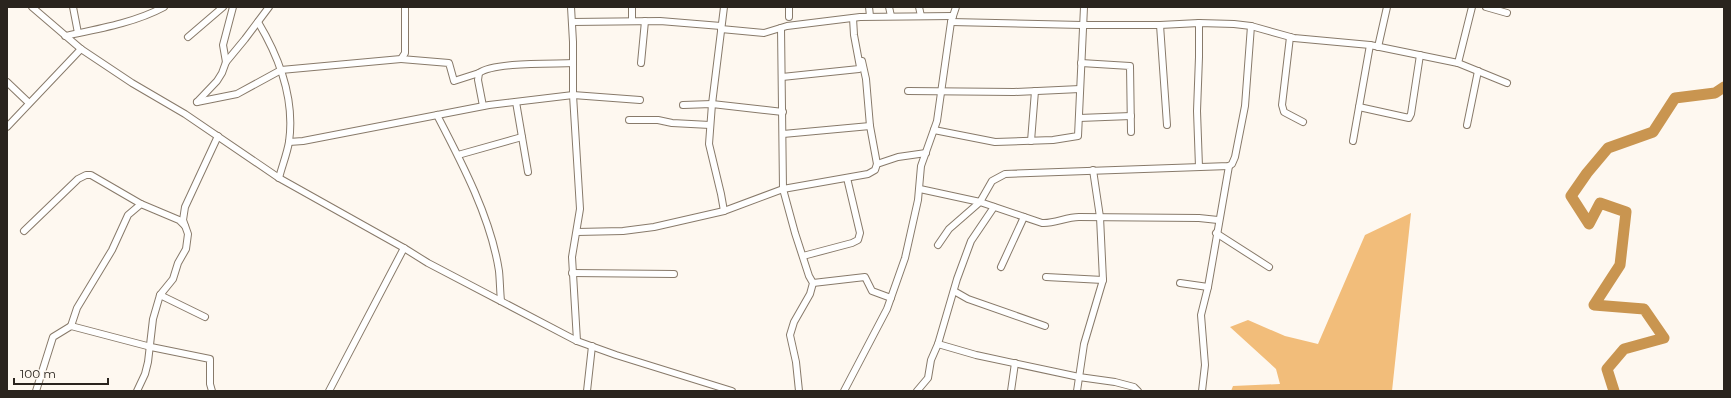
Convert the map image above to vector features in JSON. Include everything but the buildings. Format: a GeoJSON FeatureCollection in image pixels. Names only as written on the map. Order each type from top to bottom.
{"type":"FeatureCollection","features":[{"type":"Feature","properties":{"kind":"street"},"geometry":{"type":"LineString","coordinates":[[32,7],[81,49],[132,83],[185,114],[279,178],[428,263],[577,341],[732,391]]}},
{"type":"Feature","properties":{"kind":"street"},"geometry":{"type":"LineString","coordinates":[[73,7],[78,33]]}},
{"type":"Feature","properties":{"kind":"street"},"geometry":{"type":"LineString","coordinates":[[65,36],[98,29],[164,7]]}},
{"type":"Feature","properties":{"kind":"street"},"geometry":{"type":"LineString","coordinates":[[188,37],[223,7]]}},
{"type":"Feature","properties":{"kind":"street"},"geometry":{"type":"LineString","coordinates":[[226,62],[223,45],[233,7]]}},
{"type":"Feature","properties":{"kind":"street"},"geometry":{"type":"LineString","coordinates":[[269,7],[226,62],[217,81],[197,102],[237,94],[281,70],[401,60],[449,63],[454,81],[498,67],[573,62]]}},
{"type":"Feature","properties":{"kind":"street"},"geometry":{"type":"LineString","coordinates":[[401,60],[405,53],[405,7]]}},
{"type":"Feature","properties":{"kind":"street"},"geometry":{"type":"LineString","coordinates":[[571,7],[573,95],[580,209],[572,257],[577,341]]}},
{"type":"Feature","properties":{"kind":"street"},"geometry":{"type":"LineString","coordinates":[[632,7],[632,21]]}},
{"type":"Feature","properties":{"kind":"street"},"geometry":{"type":"LineString","coordinates":[[724,7],[712,104],[709,144],[722,194],[724,211]]}},
{"type":"Feature","properties":{"kind":"street"},"geometry":{"type":"LineString","coordinates":[[789,7],[789,17]]}},
{"type":"Feature","properties":{"kind":"street"},"geometry":{"type":"LineString","coordinates":[[868,7],[870,16]]}},
{"type":"Feature","properties":{"kind":"street"},"geometry":{"type":"LineString","coordinates":[[889,7],[891,16]]}},
{"type":"Feature","properties":{"kind":"street"},"geometry":{"type":"LineString","coordinates":[[919,7],[921,16]]}},
{"type":"Feature","properties":{"kind":"street"},"geometry":{"type":"LineString","coordinates":[[844,391],[891,298],[905,258],[920,189],[921,170],[934,130],[942,91],[952,19],[956,7]]}},
{"type":"Feature","properties":{"kind":"street"},"geometry":{"type":"LineString","coordinates":[[934,130],[995,142],[1054,140],[1078,136],[1084,7]]}},
{"type":"Feature","properties":{"kind":"street"},"geometry":{"type":"LineString","coordinates":[[1378,47],[1387,7]]}},
{"type":"Feature","properties":{"kind":"street"},"geometry":{"type":"LineString","coordinates":[[1458,63],[1472,7]]}},
{"type":"Feature","properties":{"kind":"street"},"geometry":{"type":"LineString","coordinates":[[1486,7],[1508,13]]}},
{"type":"Feature","properties":{"kind":"street"},"geometry":{"type":"LineString","coordinates":[[572,22],[645,21],[698,23],[721,28],[764,33],[781,28],[870,16],[921,16],[952,19],[1082,25],[1160,25],[1199,23],[1250,26],[1290,37],[1370,45],[1458,63],[1507,83]]}},
{"type":"Feature","properties":{"kind":"street"},"geometry":{"type":"LineString","coordinates":[[782,77],[859,69],[860,67],[854,35],[853,18]]}},
{"type":"Feature","properties":{"kind":"street"},"geometry":{"type":"LineString","coordinates":[[641,63],[645,21]]}},
{"type":"Feature","properties":{"kind":"street"},"geometry":{"type":"LineString","coordinates":[[258,22],[268,40],[281,70],[287,91],[290,116],[289,142],[279,178]]}},
{"type":"Feature","properties":{"kind":"street"},"geometry":{"type":"LineString","coordinates":[[1199,23],[1197,111],[1199,167]]}},
{"type":"Feature","properties":{"kind":"street"},"geometry":{"type":"LineString","coordinates":[[1160,25],[1167,125]]}},
{"type":"Feature","properties":{"kind":"street"},"geometry":{"type":"LineString","coordinates":[[1202,391],[1205,365],[1200,315],[1208,287],[1218,220],[1229,166],[1232,164],[1235,157],[1246,106],[1250,26]]}},
{"type":"Feature","properties":{"kind":"street"},"geometry":{"type":"LineString","coordinates":[[781,28],[783,189],[795,233],[813,284],[810,294],[794,322],[790,335],[796,362],[799,391]]}},
{"type":"Feature","properties":{"kind":"street"},"geometry":{"type":"LineString","coordinates":[[1290,37],[1282,105],[1284,112],[1303,122]]}},
{"type":"Feature","properties":{"kind":"street"},"geometry":{"type":"LineString","coordinates":[[1353,141],[1370,45]]}},
{"type":"Feature","properties":{"kind":"street"},"geometry":{"type":"LineString","coordinates":[[7,127],[81,49]]}},
{"type":"Feature","properties":{"kind":"street"},"geometry":{"type":"LineString","coordinates":[[1359,107],[1402,118],[1409,118],[1411,114],[1420,55]]}},
{"type":"Feature","properties":{"kind":"street"},"geometry":{"type":"LineString","coordinates":[[577,232],[623,231],[654,227],[724,211],[783,189],[868,174],[875,170],[877,164],[870,126],[866,79],[862,60]]}},
{"type":"Feature","properties":{"kind":"street"},"geometry":{"type":"LineString","coordinates":[[1081,64],[1130,66],[1131,132]]}},
{"type":"Feature","properties":{"kind":"street"},"geometry":{"type":"LineString","coordinates":[[1467,125],[1478,71]]}},
{"type":"Feature","properties":{"kind":"street"},"geometry":{"type":"LineString","coordinates":[[479,73],[478,80],[483,106]]}},
{"type":"Feature","properties":{"kind":"street"},"geometry":{"type":"LineString","coordinates":[[7,82],[29,103]]}},
{"type":"Feature","properties":{"kind":"street"},"geometry":{"type":"LineString","coordinates":[[908,91],[1035,91],[1080,89]]}},
{"type":"Feature","properties":{"kind":"street"},"geometry":{"type":"LineString","coordinates":[[1031,141],[1035,91]]}},
{"type":"Feature","properties":{"kind":"street"},"geometry":{"type":"LineString","coordinates":[[289,142],[304,141],[483,106],[573,95],[640,100]]}},
{"type":"Feature","properties":{"kind":"street"},"geometry":{"type":"LineString","coordinates":[[516,102],[528,172]]}},
{"type":"Feature","properties":{"kind":"street"},"geometry":{"type":"LineString","coordinates":[[683,105],[712,104],[782,112]]}},
{"type":"Feature","properties":{"kind":"street"},"geometry":{"type":"LineString","coordinates":[[437,114],[477,197],[499,270],[501,301]]}},
{"type":"Feature","properties":{"kind":"street"},"geometry":{"type":"LineString","coordinates":[[1079,118],[1131,116]]}},
{"type":"Feature","properties":{"kind":"street"},"geometry":{"type":"LineString","coordinates":[[629,120],[658,120],[672,123],[710,125]]}},
{"type":"Feature","properties":{"kind":"street"},"geometry":{"type":"LineString","coordinates":[[783,134],[870,126]]}},
{"type":"Feature","properties":{"kind":"street"},"geometry":{"type":"LineString","coordinates":[[137,391],[145,374],[151,347],[153,319],[160,295],[173,279],[178,263],[186,249],[188,234],[183,220],[185,208],[218,136]]}},
{"type":"Feature","properties":{"kind":"street"},"geometry":{"type":"LineString","coordinates":[[458,155],[522,137]]}},
{"type":"Feature","properties":{"kind":"street"},"geometry":{"type":"LineString","coordinates":[[877,164],[898,157],[926,153]]}},
{"type":"Feature","properties":{"kind":"street"},"geometry":{"type":"LineString","coordinates":[[938,245],[949,229],[980,202],[992,180],[1005,174],[1229,166]]}},
{"type":"Feature","properties":{"kind":"street"},"geometry":{"type":"LineString","coordinates":[[1077,391],[1084,344],[1103,280],[1100,218],[1093,170]]}},
{"type":"Feature","properties":{"kind":"street"},"geometry":{"type":"LineString","coordinates":[[24,231],[78,179],[86,175],[91,175],[141,204],[178,220],[186,226]]}},
{"type":"Feature","properties":{"kind":"street"},"geometry":{"type":"LineString","coordinates":[[803,256],[858,240],[860,234],[847,178]]}},
{"type":"Feature","properties":{"kind":"street"},"geometry":{"type":"LineString","coordinates":[[920,189],[980,202],[1048,224],[1067,217],[1199,218],[1218,220]]}},
{"type":"Feature","properties":{"kind":"street"},"geometry":{"type":"LineString","coordinates":[[36,391],[53,337],[70,326],[77,308],[112,250],[128,215],[141,204]]}},
{"type":"Feature","properties":{"kind":"street"},"geometry":{"type":"LineString","coordinates":[[916,391],[928,378],[931,360],[938,344],[971,241],[994,207]]}},
{"type":"Feature","properties":{"kind":"street"},"geometry":{"type":"LineString","coordinates":[[1000,267],[1024,217]]}},
{"type":"Feature","properties":{"kind":"street"},"geometry":{"type":"LineString","coordinates":[[1216,233],[1269,267]]}},
{"type":"Feature","properties":{"kind":"street"},"geometry":{"type":"LineString","coordinates":[[329,391],[404,248]]}},
{"type":"Feature","properties":{"kind":"street"},"geometry":{"type":"LineString","coordinates":[[572,273],[674,274]]}},
{"type":"Feature","properties":{"kind":"street"},"geometry":{"type":"LineString","coordinates":[[813,284],[865,277],[872,291],[891,298]]}},
{"type":"Feature","properties":{"kind":"street"},"geometry":{"type":"LineString","coordinates":[[1046,277],[1103,280]]}},
{"type":"Feature","properties":{"kind":"street"},"geometry":{"type":"LineString","coordinates":[[1180,282],[1208,287]]}},
{"type":"Feature","properties":{"kind":"street"},"geometry":{"type":"LineString","coordinates":[[954,291],[968,299],[1045,326]]}},
{"type":"Feature","properties":{"kind":"street"},"geometry":{"type":"LineString","coordinates":[[160,295],[205,317]]}},
{"type":"Feature","properties":{"kind":"street"},"geometry":{"type":"LineString","coordinates":[[70,326],[151,347],[210,359],[210,384],[212,391]]}},
{"type":"Feature","properties":{"kind":"street"},"geometry":{"type":"LineString","coordinates":[[938,344],[976,355],[1078,377],[1115,382],[1134,387],[1138,391]]}},
{"type":"Feature","properties":{"kind":"street"},"geometry":{"type":"LineString","coordinates":[[587,391],[592,346]]}},
{"type":"Feature","properties":{"kind":"street"},"geometry":{"type":"LineString","coordinates":[[1011,391],[1015,363]]}},
{"type":"Feature","properties":{"kind":"shaded area"},"geometry":{"type":"Polygon","coordinates":[[[1411,213],[1392,391],[1231,391],[1233,386],[1280,384],[1276,369],[1230,327],[1248,320],[1285,336],[1318,344],[1365,235],[1411,213]]]}},
{"type":"Feature","properties":{"kind":"waterway"},"geometry":{"type":"LineString","coordinates":[[1614,391],[1607,369],[1624,349],[1664,338],[1644,309],[1594,305],[1620,265],[1626,212],[1600,203],[1589,224],[1571,196],[1587,173],[1608,148],[1653,132],[1675,98],[1715,93],[1724,87]]}}]}
